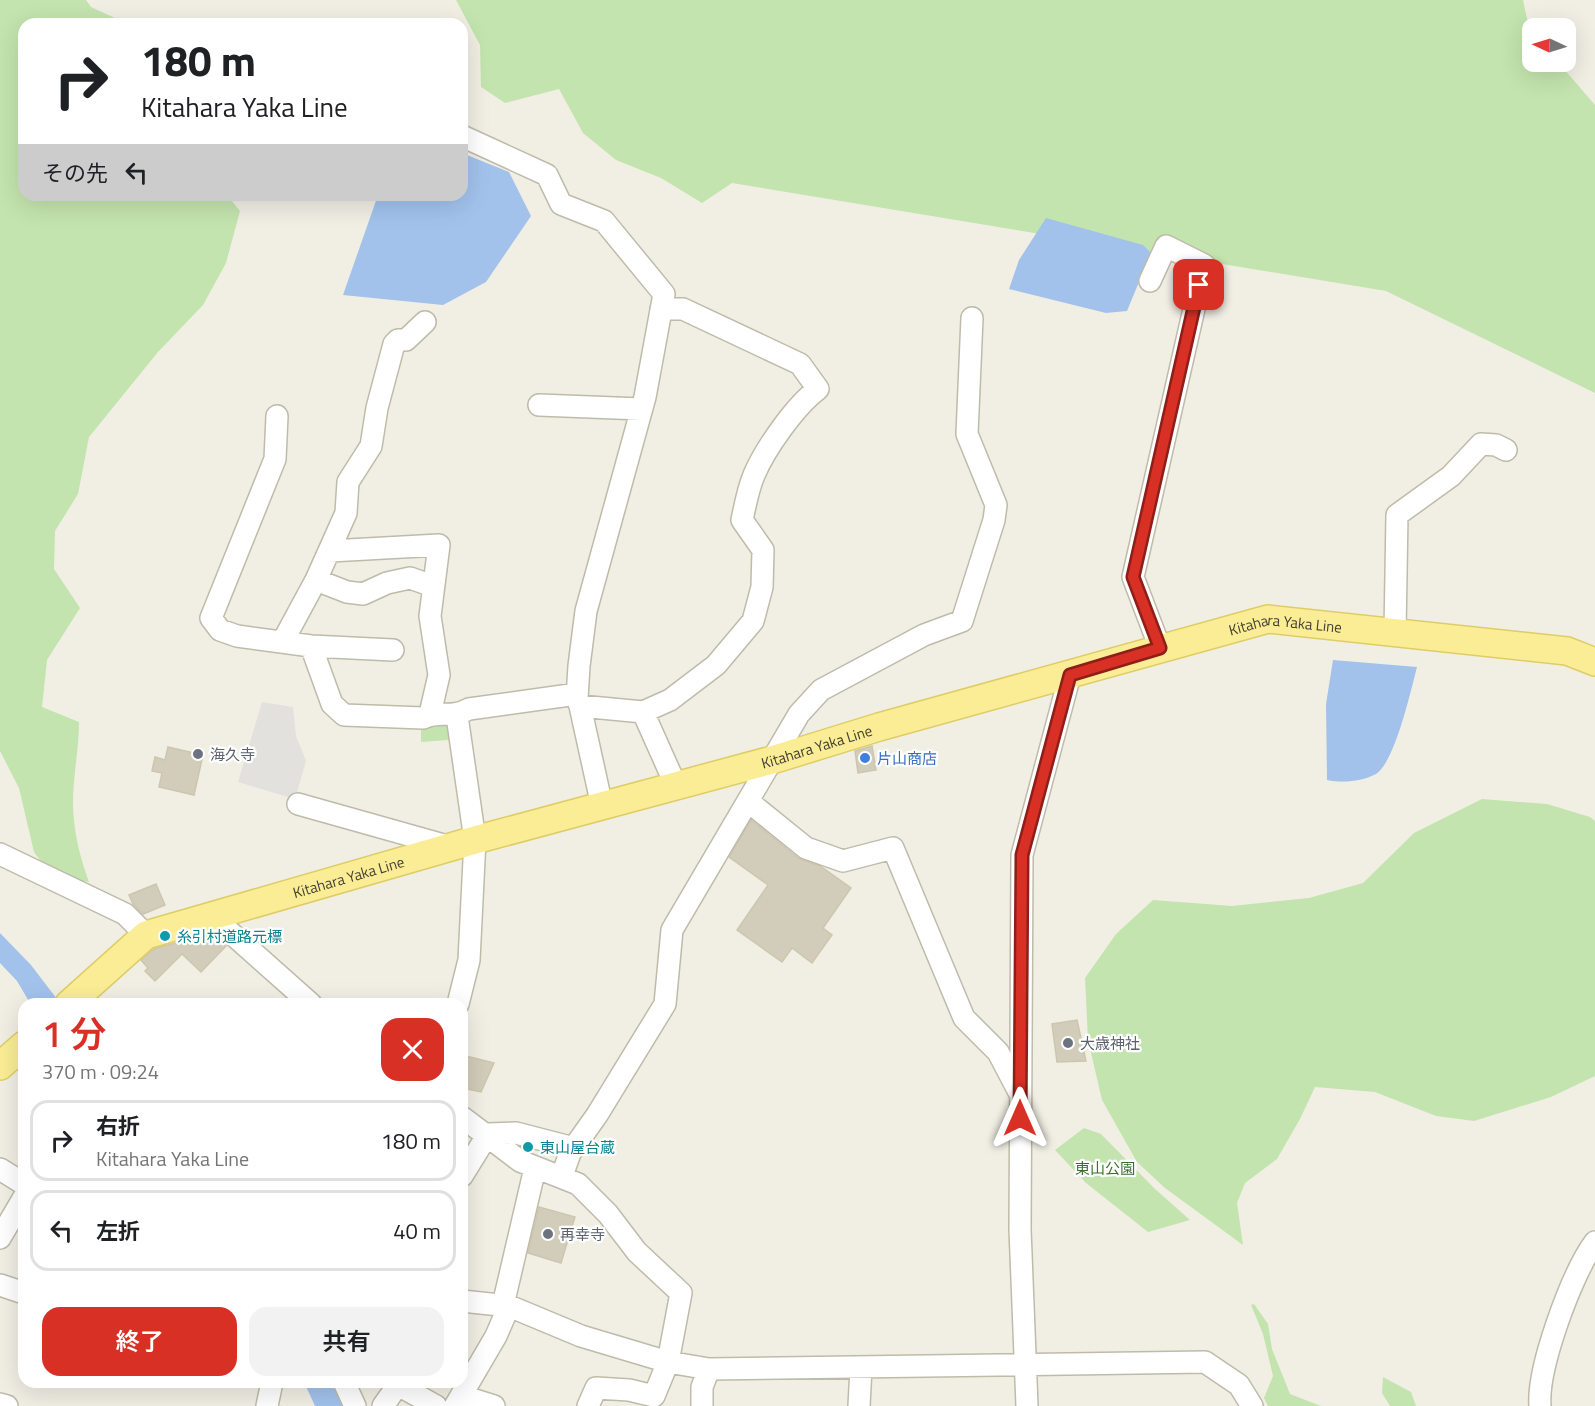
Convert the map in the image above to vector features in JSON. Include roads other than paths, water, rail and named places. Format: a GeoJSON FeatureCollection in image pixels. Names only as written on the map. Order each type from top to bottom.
{"type":"FeatureCollection","features":[{"type":"Feature","properties":{"kind":"main road","name":"Kitahara Yaka Line"},"geometry":{"type":"LineString","coordinates":[[76,998],[146,935],[463,843],[772,760],[879,727],[1268,619],[1567,651],[1595,662]]}},
{"type":"Feature","properties":{"kind":"main road"},"geometry":{"type":"LineString","coordinates":[[0,1066],[18,1050]]}},
{"type":"Feature","properties":{"kind":"street"},"geometry":{"type":"LineString","coordinates":[[468,139],[547,175],[561,204],[604,221],[664,294],[641,409],[586,611],[579,700],[602,806]]}},
{"type":"Feature","properties":{"kind":"street"},"geometry":{"type":"LineString","coordinates":[[1150,281],[1166,246],[1204,265],[1133,577],[1160,648]]}},
{"type":"Feature","properties":{"kind":"street"},"geometry":{"type":"LineString","coordinates":[[311,646],[338,712],[344,715],[423,718],[430,714],[457,716],[469,709],[579,700],[643,712],[670,700],[716,665],[753,621],[762,587],[763,550],[742,520],[753,475],[777,436],[810,395],[818,389],[800,364],[683,309],[661,309]]}},
{"type":"Feature","properties":{"kind":"street"},"geometry":{"type":"LineString","coordinates":[[562,1176],[574,1148],[597,1115],[665,1004],[672,930],[799,714],[821,690],[924,635],[962,621],[994,519],[996,505],[967,434],[972,318]]}},
{"type":"Feature","properties":{"kind":"street"},"geometry":{"type":"LineString","coordinates":[[283,641],[316,580],[346,513],[348,482],[371,446],[377,408],[394,344],[398,340],[406,340],[425,322]]}},
{"type":"Feature","properties":{"kind":"street"},"geometry":{"type":"LineString","coordinates":[[539,405],[641,409]]}},
{"type":"Feature","properties":{"kind":"street"},"geometry":{"type":"LineString","coordinates":[[277,416],[274,459],[211,618],[220,630],[237,636],[311,646],[393,650]]}},
{"type":"Feature","properties":{"kind":"street"},"geometry":{"type":"LineString","coordinates":[[1395,632],[1397,516],[1451,476],[1481,444],[1496,445],[1506,450]]}},
{"type":"Feature","properties":{"kind":"street"},"geometry":{"type":"LineString","coordinates":[[330,551],[439,546],[430,616],[439,675],[430,714]]}},
{"type":"Feature","properties":{"kind":"street"},"geometry":{"type":"LineString","coordinates":[[316,580],[347,592],[363,594],[387,583],[410,578],[433,586]]}},
{"type":"Feature","properties":{"kind":"street"},"geometry":{"type":"LineString","coordinates":[[1027,1406],[1020,1229],[1022,855],[1070,675]]}},
{"type":"Feature","properties":{"kind":"street"},"geometry":{"type":"LineString","coordinates":[[643,712],[676,786]]}},
{"type":"Feature","properties":{"kind":"street"},"geometry":{"type":"LineString","coordinates":[[457,716],[468,960],[459,998]]}},
{"type":"Feature","properties":{"kind":"street"},"geometry":{"type":"LineString","coordinates":[[749,802],[806,848],[843,861],[893,848],[964,1018],[998,1052],[1021,1095]]}},
{"type":"Feature","properties":{"kind":"street"},"geometry":{"type":"LineString","coordinates":[[298,804],[463,843]]}},
{"type":"Feature","properties":{"kind":"street"},"geometry":{"type":"LineString","coordinates":[[0,854],[125,914],[146,935]]}},
{"type":"Feature","properties":{"kind":"street"},"geometry":{"type":"LineString","coordinates":[[213,917],[304,998]]}},
{"type":"Feature","properties":{"kind":"street"},"geometry":{"type":"LineString","coordinates":[[468,1121],[488,1134],[520,1161],[578,1184],[608,1214],[637,1252],[681,1293],[668,1362],[654,1396],[629,1390],[596,1388],[588,1406]]}},
{"type":"Feature","properties":{"kind":"street"},"geometry":{"type":"LineString","coordinates":[[488,1134],[516,1133],[574,1148]]}},
{"type":"Feature","properties":{"kind":"street"},"geometry":{"type":"LineString","coordinates":[[468,1166],[488,1134]]}},
{"type":"Feature","properties":{"kind":"street"},"geometry":{"type":"LineString","coordinates":[[468,1384],[496,1336],[506,1306],[535,1168]]}},
{"type":"Feature","properties":{"kind":"street"},"geometry":{"type":"LineString","coordinates":[[0,1169],[18,1181]]}},
{"type":"Feature","properties":{"kind":"street"},"geometry":{"type":"LineString","coordinates":[[0,1238],[18,1207]]}},
{"type":"Feature","properties":{"kind":"street"},"geometry":{"type":"LineString","coordinates":[[1540,1406],[1539,1393],[1549,1351],[1571,1288],[1587,1253],[1595,1242]]}},
{"type":"Feature","properties":{"kind":"street"},"geometry":{"type":"LineString","coordinates":[[0,1285],[18,1291]]}},
{"type":"Feature","properties":{"kind":"street"},"geometry":{"type":"LineString","coordinates":[[468,1302],[506,1306],[581,1336],[668,1362],[709,1369],[1205,1362],[1239,1385],[1251,1406]]}},
{"type":"Feature","properties":{"kind":"street"},"geometry":{"type":"LineString","coordinates":[[859,1406],[861,1368]]}},
{"type":"Feature","properties":{"kind":"street"},"geometry":{"type":"LineString","coordinates":[[702,1406],[702,1387],[709,1369]]}},
{"type":"Feature","properties":{"kind":"street"},"geometry":{"type":"LineString","coordinates":[[267,1406],[271,1388]]}},
{"type":"Feature","properties":{"kind":"street"},"geometry":{"type":"LineString","coordinates":[[347,1388],[355,1406]]}},
{"type":"Feature","properties":{"kind":"street"},"geometry":{"type":"LineString","coordinates":[[383,1406],[396,1388]]}},
{"type":"Feature","properties":{"kind":"street"},"geometry":{"type":"LineString","coordinates":[[407,1388],[436,1406]]}},
{"type":"Feature","properties":{"kind":"street"},"geometry":{"type":"LineString","coordinates":[[466,1388],[458,1401],[494,1406]]}},
{"type":"Feature","properties":{"kind":"street"},"geometry":{"type":"LineString","coordinates":[[0,1404],[7,1406]]}},
{"type":"Feature","properties":{"kind":"water"},"geometry":{"type":"Polygon","coordinates":[[[468,155],[509,172],[531,216],[486,282],[443,305],[343,295],[376,201],[468,201],[468,155]]]}},
{"type":"Feature","properties":{"kind":"water"},"geometry":{"type":"Polygon","coordinates":[[[1046,218],[1143,245],[1151,253],[1127,311],[1106,313],[1009,289],[1019,260],[1046,218]]]}},
{"type":"Feature","properties":{"kind":"water"},"geometry":{"type":"Polygon","coordinates":[[[1333,660],[1417,667],[1396,741],[1383,767],[1370,777],[1345,782],[1327,780],[1326,704],[1333,660]]]}},
{"type":"Feature","properties":{"kind":"water"},"geometry":{"type":"Polygon","coordinates":[[[0,933],[31,965],[56,998],[27,998],[17,981],[0,963],[0,933]]]}},
{"type":"Feature","properties":{"kind":"water"},"geometry":{"type":"Polygon","coordinates":[[[307,1388],[334,1388],[343,1406],[315,1406],[307,1388]]]}},
{"type":"Feature","properties":{"kind":"place","name":"海久寺"},"geometry":{"type":"Point","coordinates":[198,754]}},
{"type":"Feature","properties":{"kind":"place","name":"片山商店"},"geometry":{"type":"Point","coordinates":[865,758]}},
{"type":"Feature","properties":{"kind":"place","name":"糸引村道路元標"},"geometry":{"type":"Point","coordinates":[165,936]}},
{"type":"Feature","properties":{"kind":"place","name":"大歳神社"},"geometry":{"type":"Point","coordinates":[1068,1043]}},
{"type":"Feature","properties":{"kind":"place","name":"東山屋台蔵"},"geometry":{"type":"Point","coordinates":[528,1147]}},
{"type":"Feature","properties":{"kind":"place","name":"再幸寺"},"geometry":{"type":"Point","coordinates":[548,1234]}},
{"type":"Feature","properties":{"kind":"park label","name":"東山公園"},"geometry":{"type":"Point","coordinates":[1105,1168]}}]}
